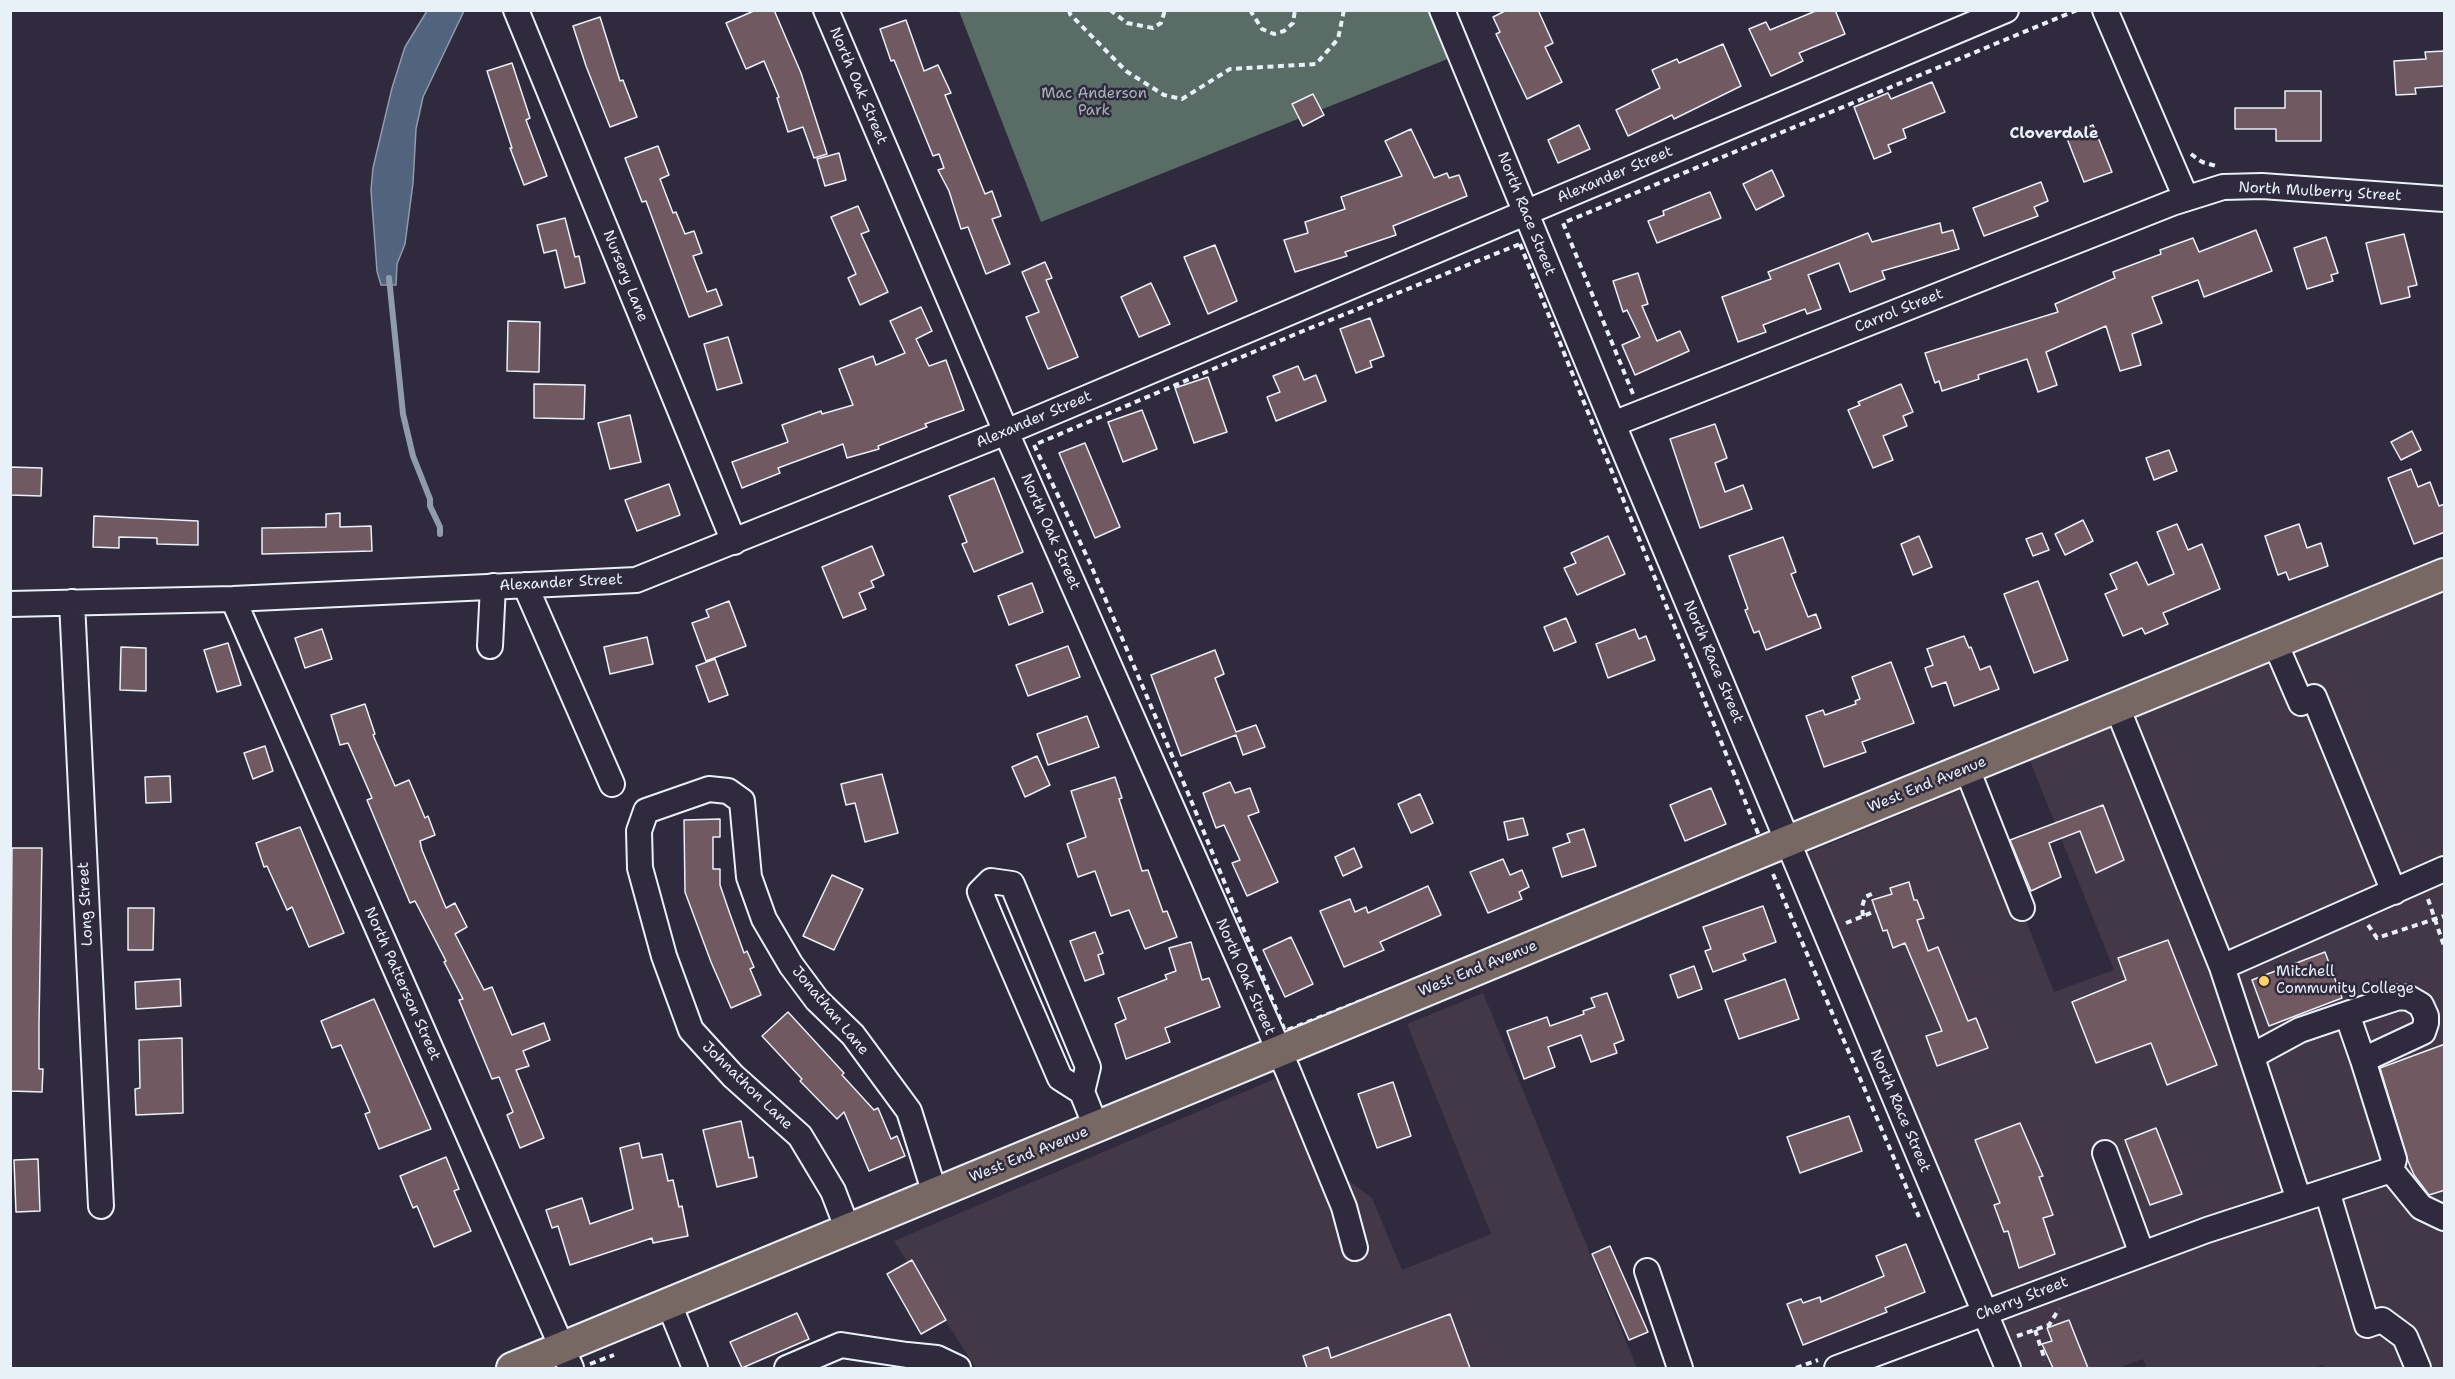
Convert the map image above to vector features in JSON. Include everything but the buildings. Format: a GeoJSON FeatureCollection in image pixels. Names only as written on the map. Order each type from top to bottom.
{"type":"FeatureCollection","features":[{"type":"Feature","properties":{"kind":"main road","name":"West End Avenue"},"geometry":{"type":"LineString","coordinates":[[512,1368],[566,1358],[669,1304],[1278,1052],[1774,839],[1967,769],[2445,574]]}},
{"type":"Feature","properties":{"kind":"street","name":"Nursery Lane"},"geometry":{"type":"LineString","coordinates":[[516,10],[734,542]]}},
{"type":"Feature","properties":{"kind":"street","name":"North Oak Street"},"geometry":{"type":"LineString","coordinates":[[826,10],[1006,432],[1278,1052],[1344,1208],[1355,1248]]}},
{"type":"Feature","properties":{"kind":"street","name":"North Race Street"},"geometry":{"type":"LineString","coordinates":[[1442,10],[1612,424],[1774,839],[2008,1368]]}},
{"type":"Feature","properties":{"kind":"street","name":"Alexander Street"},"geometry":{"type":"LineString","coordinates":[[10,604],[233,599],[636,580],[1006,432],[2006,10]]}},
{"type":"Feature","properties":{"kind":"street"},"geometry":{"type":"LineString","coordinates":[[2105,10],[2186,198]]}},
{"type":"Feature","properties":{"kind":"street","name":"North Mulberry Street"},"geometry":{"type":"LineString","coordinates":[[2186,198],[2223,187],[2262,186],[2445,199]]}},
{"type":"Feature","properties":{"kind":"street","name":"Carrol Street"},"geometry":{"type":"LineString","coordinates":[[1612,424],[2186,198]]}},
{"type":"Feature","properties":{"kind":"street"},"geometry":{"type":"LineString","coordinates":[[525,585],[612,784]]}},
{"type":"Feature","properties":{"kind":"street"},"geometry":{"type":"LineString","coordinates":[[490,646],[494,586]]}},
{"type":"Feature","properties":{"kind":"street","name":"North Patterson Street"},"geometry":{"type":"LineString","coordinates":[[233,599],[566,1358]]}},
{"type":"Feature","properties":{"kind":"street","name":"Long Street"},"geometry":{"type":"LineString","coordinates":[[72,602],[101,1206]]}},
{"type":"Feature","properties":{"kind":"street"},"geometry":{"type":"LineString","coordinates":[[2275,643],[2308,700],[2394,891]]}},
{"type":"Feature","properties":{"kind":"street"},"geometry":{"type":"LineString","coordinates":[[2117,707],[2222,967],[2299,1200]]}},
{"type":"Feature","properties":{"kind":"street"},"geometry":{"type":"LineString","coordinates":[[1967,769],[2022,908]]}},
{"type":"Feature","properties":{"kind":"street","name":"Jonathan Lane"},"geometry":{"type":"LineString","coordinates":[[650,901],[640,868],[639,831],[646,811],[709,789],[728,791],[742,801],[749,877],[764,919],[791,965],[817,1000],[853,1035],[909,1112],[935,1194]]}},
{"type":"Feature","properties":{"kind":"street"},"geometry":{"type":"LineString","coordinates":[[2222,967],[2445,869]]}},
{"type":"Feature","properties":{"kind":"street"},"geometry":{"type":"LineString","coordinates":[[1082,1092],[1060,1078],[993,923],[980,891],[992,881],[1012,884],[1088,1067],[1082,1092],[1096,1127]]}},
{"type":"Feature","properties":{"kind":"street","name":"Johnathon Lane"},"geometry":{"type":"LineString","coordinates":[[650,901],[664,956],[691,1030],[734,1076],[800,1136],[833,1191],[848,1230]]}},
{"type":"Feature","properties":{"kind":"street"},"geometry":{"type":"LineString","coordinates":[[2252,1056],[2300,1030],[2399,997],[2409,998],[2421,1005],[2426,1016],[2423,1032],[2363,1059]]}},
{"type":"Feature","properties":{"kind":"street"},"geometry":{"type":"LineString","coordinates":[[2347,1014],[2394,1159],[2391,1170],[2421,1207],[2445,1218]]}},
{"type":"Feature","properties":{"kind":"street"},"geometry":{"type":"LineString","coordinates":[[2105,1153],[2142,1254]]}},
{"type":"Feature","properties":{"kind":"street","name":"Cherry Street"},"geometry":{"type":"LineString","coordinates":[[1833,1362],[1985,1313],[2207,1230],[2391,1170]]}},
{"type":"Feature","properties":{"kind":"street"},"geometry":{"type":"LineString","coordinates":[[2327,1191],[2367,1325],[2382,1320],[2404,1337],[2418,1368]]}},
{"type":"Feature","properties":{"kind":"street"},"geometry":{"type":"LineString","coordinates":[[1647,1271],[1680,1368]]}},
{"type":"Feature","properties":{"kind":"street"},"geometry":{"type":"LineString","coordinates":[[669,1304],[695,1368]]}},
{"type":"Feature","properties":{"kind":"street"},"geometry":{"type":"LineString","coordinates":[[787,1368],[841,1345],[937,1358],[958,1368]]}},
{"type":"Feature","properties":{"kind":"path"},"geometry":{"type":"LineString","coordinates":[[1069,10],[1070,15],[1126,71],[1164,95],[1182,99],[1230,69],[1316,64],[1338,39],[1344,10]]}},
{"type":"Feature","properties":{"kind":"path"},"geometry":{"type":"LineString","coordinates":[[1110,10],[1127,23],[1153,28],[1161,23],[1166,10]]}},
{"type":"Feature","properties":{"kind":"path"},"geometry":{"type":"LineString","coordinates":[[1250,10],[1262,28],[1274,34],[1284,31],[1293,23],[1295,10]]}},
{"type":"Feature","properties":{"kind":"path"},"geometry":{"type":"LineString","coordinates":[[1637,405],[1563,223],[2077,10]]}},
{"type":"Feature","properties":{"kind":"path"},"geometry":{"type":"LineString","coordinates":[[2184,147],[2202,162],[2223,168]]}},
{"type":"Feature","properties":{"kind":"path"},"geometry":{"type":"LineString","coordinates":[[1520,244],[1774,839],[1285,1031],[1090,563],[1034,445],[1303,331],[1520,244]]}},
{"type":"Feature","properties":{"kind":"path"},"geometry":{"type":"LineString","coordinates":[[1774,873],[1920,1219]]}},
{"type":"Feature","properties":{"kind":"path"},"geometry":{"type":"LineString","coordinates":[[2421,880],[2445,946]]}},
{"type":"Feature","properties":{"kind":"path"},"geometry":{"type":"LineString","coordinates":[[1863,916],[1865,897],[1876,892]]}},
{"type":"Feature","properties":{"kind":"path"},"geometry":{"type":"LineString","coordinates":[[1846,923],[1876,911]]}},
{"type":"Feature","properties":{"kind":"path"},"geometry":{"type":"LineString","coordinates":[[2358,929],[2369,925],[2377,938],[2445,916]]}},
{"type":"Feature","properties":{"kind":"path"},"geometry":{"type":"LineString","coordinates":[[2014,1337],[2049,1325],[2062,1302]]}},
{"type":"Feature","properties":{"kind":"path"},"geometry":{"type":"LineString","coordinates":[[2036,1330],[2045,1359]]}},
{"type":"Feature","properties":{"kind":"path"},"geometry":{"type":"LineString","coordinates":[[1796,1368],[1833,1362]]}},
{"type":"Feature","properties":{"kind":"shaded area","name":"Mitchell Community College"},"geometry":{"type":"Polygon","coordinates":[[[2444,589],[2444,1368],[2324,1368],[2322,1365],[2313,1368],[2147,1368],[2143,1359],[2118,1368],[2015,1368],[1805,854],[1973,785],[2054,992],[2114,970],[2030,761],[2444,589]]]}},
{"type":"Feature","properties":{"kind":"shaded area"},"geometry":{"type":"Polygon","coordinates":[[[1483,993],[1637,1368],[976,1368],[894,1241],[1291,1072],[1329,1166],[1372,1198],[1402,1270],[1491,1234],[1407,1024],[1483,993]]]}},
{"type":"Feature","properties":{"kind":"green space","name":"Mac Anderson Park"},"geometry":{"type":"Polygon","coordinates":[[[959,11],[1443,11],[1460,54],[1041,222],[959,11]]]}},
{"type":"Feature","properties":{"kind":"water"},"geometry":{"type":"Polygon","coordinates":[[[427,11],[464,11],[423,97],[416,129],[413,183],[405,244],[397,264],[396,285],[381,285],[377,271],[371,190],[373,168],[392,88],[405,47],[427,11]]]}},
{"type":"Feature","properties":{"kind":"waterway"},"geometry":{"type":"LineString","coordinates":[[389,278],[403,414],[413,456],[430,499],[430,506],[440,527],[440,534]]}},
{"type":"Feature","properties":{"kind":"place","name":"Mitchell Community College"},"geometry":{"type":"Point","coordinates":[2264,981]}},
{"type":"Feature","properties":{"kind":"district","name":"Cloverdale"},"geometry":{"type":"Point","coordinates":[2054,134]}}]}
